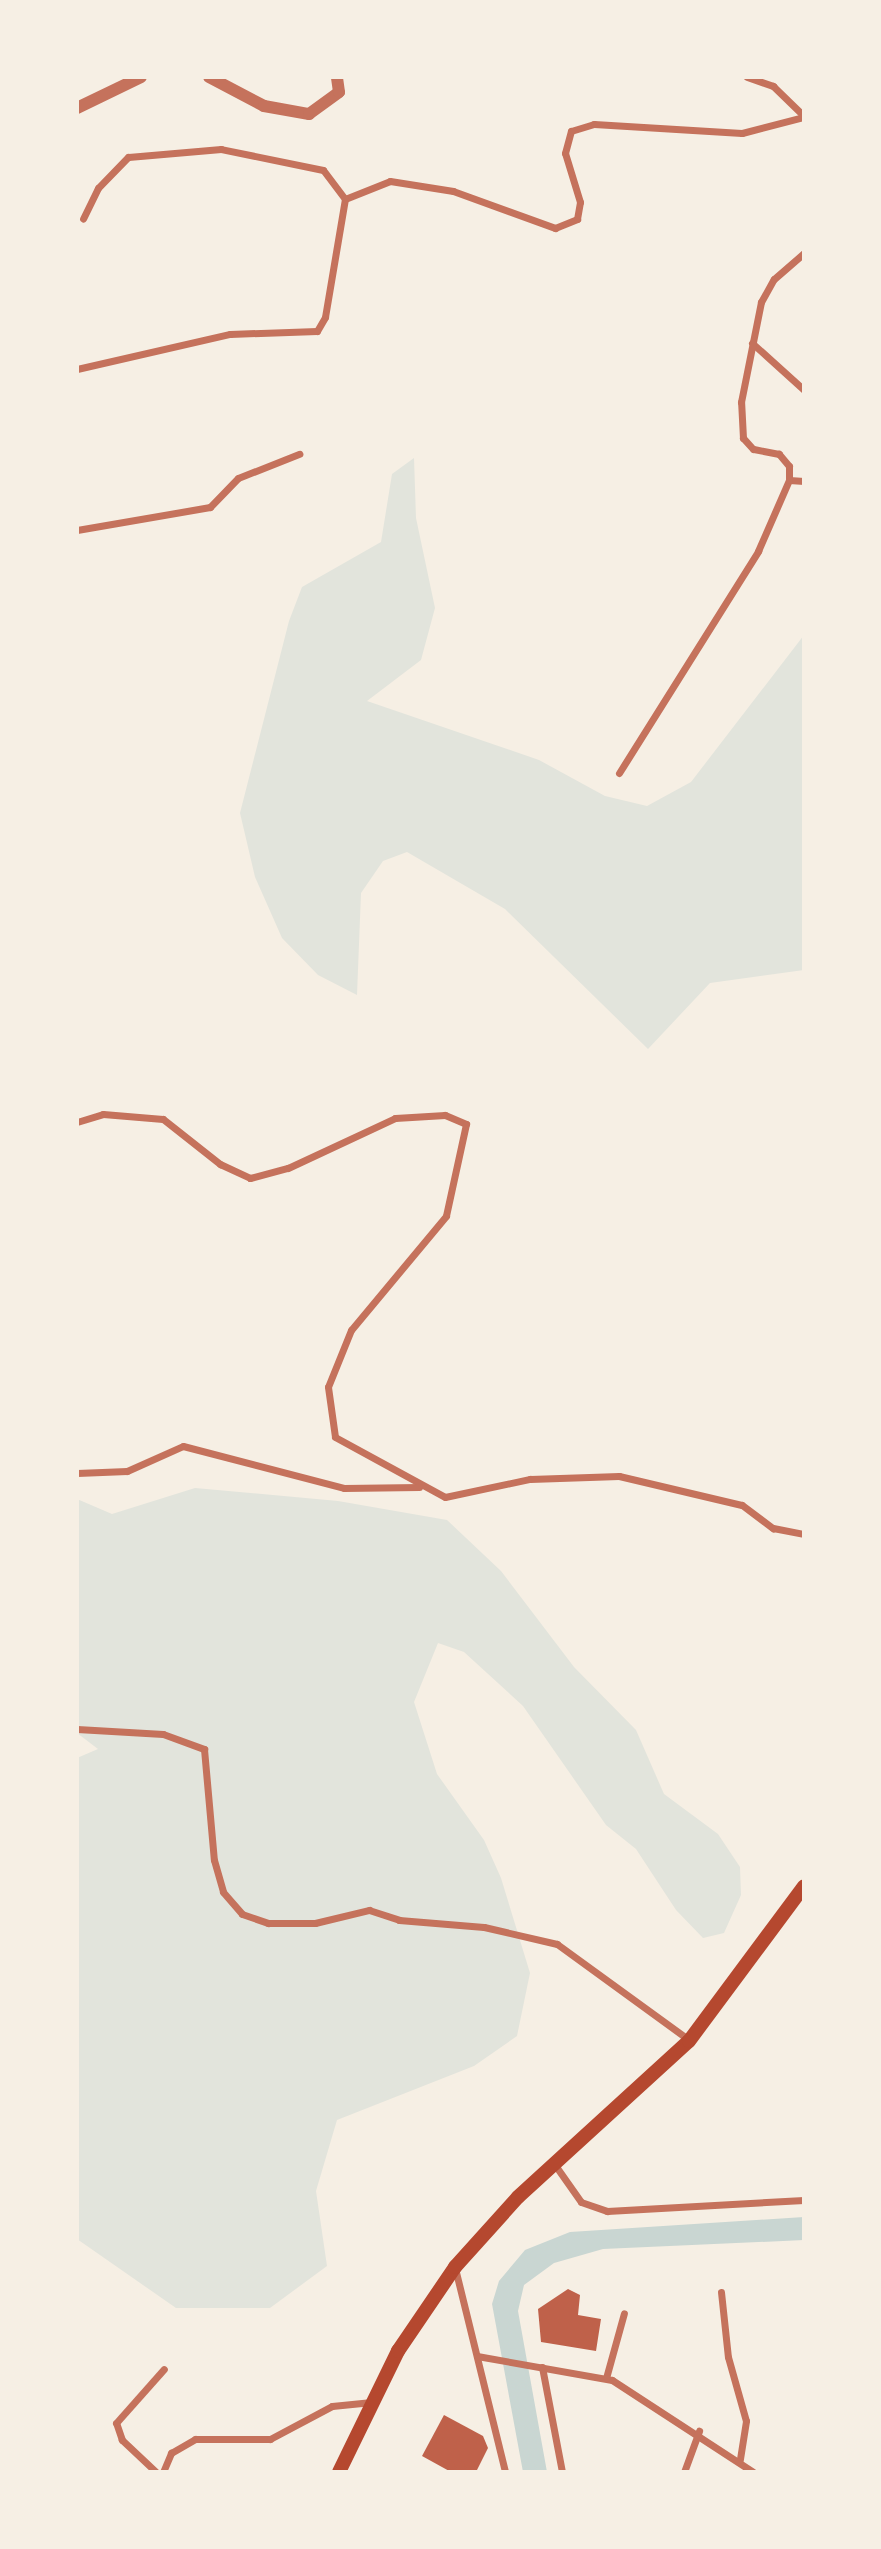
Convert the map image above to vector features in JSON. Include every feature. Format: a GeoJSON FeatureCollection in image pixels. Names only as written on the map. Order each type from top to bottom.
{"type":"FeatureCollection","features":[{"type":"Feature","properties":{"kind":"main road"},"geometry":{"type":"LineString","coordinates":[[339,2472],[398,2351],[455,2267],[555,2165],[689,2040],[804,1886]]}},
{"type":"Feature","properties":{"kind":"street"},"geometry":{"type":"LineString","coordinates":[[77,108],[141,77]]}},
{"type":"Feature","properties":{"kind":"street"},"geometry":{"type":"LineString","coordinates":[[208,77],[264,106],[309,114],[339,92],[337,77]]}},
{"type":"Feature","properties":{"kind":"street"},"geometry":{"type":"LineString","coordinates":[[747,77],[773,86],[804,116]]}},
{"type":"Feature","properties":{"kind":"street"},"geometry":{"type":"LineString","coordinates":[[345,199],[390,181],[453,191],[555,228],[578,219],[580,202],[565,153],[571,131],[594,124],[742,133],[804,116]]}},
{"type":"Feature","properties":{"kind":"street"},"geometry":{"type":"LineString","coordinates":[[77,369],[230,334],[317,331],[325,317],[345,199],[323,170],[221,149],[128,157],[98,188],[83,219]]}},
{"type":"Feature","properties":{"kind":"street"},"geometry":{"type":"LineString","coordinates":[[619,773],[758,551],[789,480],[789,466],[779,454],[753,449],[743,438],[741,402],[761,302],[774,279],[804,253]]}},
{"type":"Feature","properties":{"kind":"street"},"geometry":{"type":"LineString","coordinates":[[752,343],[804,390]]}},
{"type":"Feature","properties":{"kind":"street"},"geometry":{"type":"LineString","coordinates":[[77,530],[210,507],[238,478],[299,454]]}},
{"type":"Feature","properties":{"kind":"street"},"geometry":{"type":"LineString","coordinates":[[789,480],[804,481]]}},
{"type":"Feature","properties":{"kind":"street"},"geometry":{"type":"LineString","coordinates":[[77,1122],[103,1114],[163,1119],[220,1164],[250,1178],[288,1168],[395,1118],[445,1115],[466,1124],[446,1216],[351,1330],[328,1387],[335,1437],[419,1487],[445,1497],[530,1479],[619,1476],[742,1505],[773,1528],[804,1534]]}},
{"type":"Feature","properties":{"kind":"street"},"geometry":{"type":"LineString","coordinates":[[77,1473],[127,1471],[183,1446],[344,1488],[419,1487]]}},
{"type":"Feature","properties":{"kind":"street"},"geometry":{"type":"LineString","coordinates":[[77,1729],[163,1734],[204,1749],[214,1860],[223,1892],[242,1914],[268,1923],[315,1923],[369,1910],[399,1920],[484,1927],[557,1944],[689,2040]]}},
{"type":"Feature","properties":{"kind":"street"},"geometry":{"type":"LineString","coordinates":[[555,2165],[581,2202],[594,2209],[701,2210],[804,2200]]}},
{"type":"Feature","properties":{"kind":"street"},"geometry":{"type":"LineString","coordinates":[[455,2267],[505,2472]]}},
{"type":"Feature","properties":{"kind":"street"},"geometry":{"type":"LineString","coordinates":[[721,2292],[728,2357],[746,2421],[740,2460]]}},
{"type":"Feature","properties":{"kind":"street"},"geometry":{"type":"LineString","coordinates":[[606,2378],[624,2313]]}},
{"type":"Feature","properties":{"kind":"street"},"geometry":{"type":"LineString","coordinates":[[477,2356],[606,2378],[699,2431],[753,2472]]}},
{"type":"Feature","properties":{"kind":"street"},"geometry":{"type":"LineString","coordinates":[[542,2367],[562,2472]]}},
{"type":"Feature","properties":{"kind":"street"},"geometry":{"type":"LineString","coordinates":[[156,2472],[122,2440],[116,2423],[164,2369]]}},
{"type":"Feature","properties":{"kind":"street"},"geometry":{"type":"LineString","coordinates":[[163,2472],[171,2453],[195,2439],[270,2439],[332,2406],[373,2402]]}},
{"type":"Feature","properties":{"kind":"street"},"geometry":{"type":"LineString","coordinates":[[684,2472],[699,2431]]}},
{"type":"Feature","properties":{"kind":"shaded area"},"geometry":{"type":"Polygon","coordinates":[[[414,458],[416,518],[435,608],[421,660],[367,701],[539,760],[605,796],[647,806],[691,782],[804,635],[804,970],[710,983],[648,1049],[505,909],[407,852],[383,861],[361,893],[357,995],[318,975],[282,938],[255,877],[240,813],[289,621],[302,587],[381,542],[392,474],[414,458]]]}},
{"type":"Feature","properties":{"kind":"shaded area"},"geometry":{"type":"Polygon","coordinates":[[[195,1488],[338,1501],[447,1520],[501,1571],[574,1667],[636,1730],[664,1794],[718,1834],[740,1867],[741,1895],[724,1933],[703,1938],[676,1910],[636,1849],[606,1825],[523,1706],[464,1652],[438,1643],[414,1702],[437,1774],[484,1840],[501,1878],[530,1973],[517,2036],[474,2066],[337,2120],[316,2191],[327,2266],[270,2308],[176,2308],[77,2239],[77,1758],[98,1749],[77,1733],[77,1499],[112,1514],[195,1488]]]}},
{"type":"Feature","properties":{"kind":"shaded area"},"geometry":{"type":"Polygon","coordinates":[[[804,2217],[804,2240],[603,2249],[554,2263],[524,2285],[518,2311],[547,2472],[523,2472],[492,2304],[499,2281],[525,2250],[570,2232],[804,2217]]]}},
{"type":"Feature","properties":{"kind":"building"},"geometry":{"type":"Polygon","coordinates":[[[568,2289],[580,2295],[578,2315],[601,2319],[596,2351],[541,2342],[538,2309],[568,2289]]]}},
{"type":"Feature","properties":{"kind":"building"},"geometry":{"type":"Polygon","coordinates":[[[444,2415],[483,2436],[488,2448],[476,2472],[451,2472],[422,2456],[444,2415]]]}}]}
